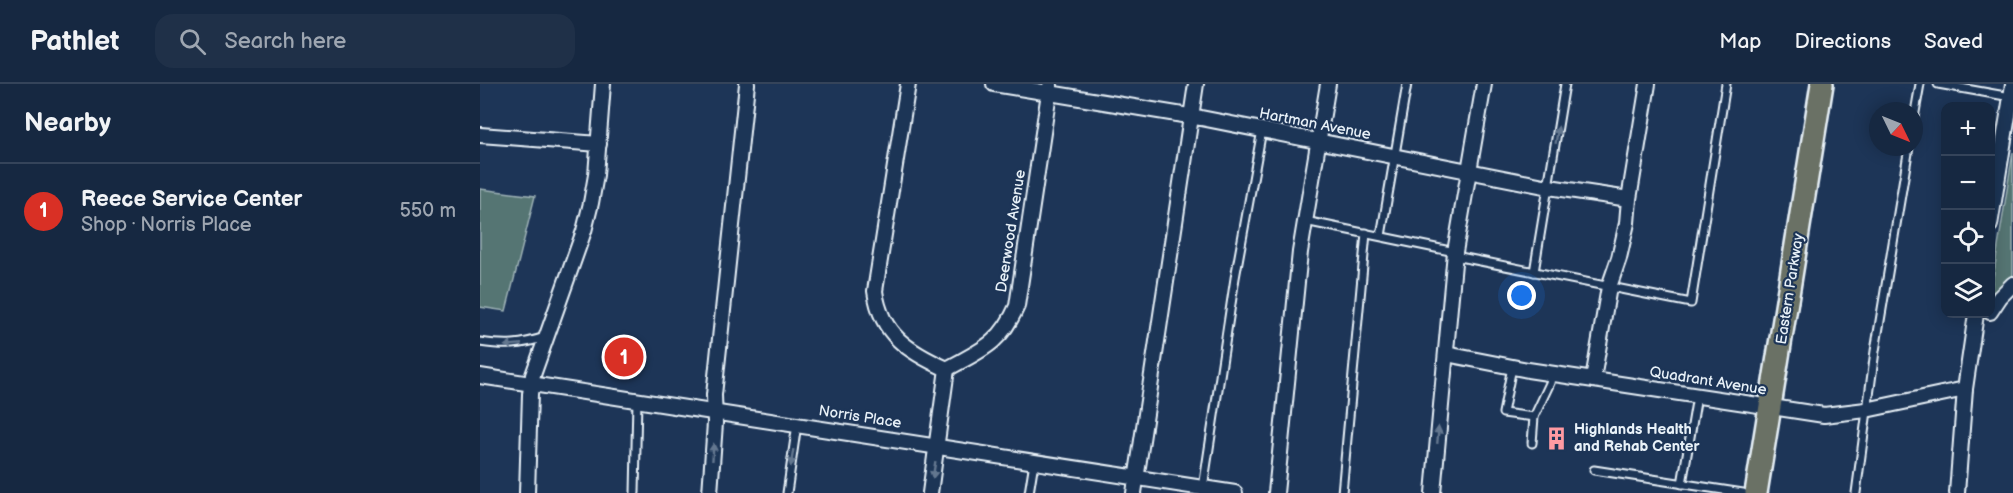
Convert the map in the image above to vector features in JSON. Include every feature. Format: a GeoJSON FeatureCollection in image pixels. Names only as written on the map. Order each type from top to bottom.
{"type":"FeatureCollection","features":[{"type":"Feature","properties":{"kind":"main road","name":"Eastern Parkway"},"geometry":{"type":"LineString","coordinates":[[1756,493],[1822,84]]}},
{"type":"Feature","properties":{"kind":"street"},"geometry":{"type":"LineString","coordinates":[[527,493],[531,384],[545,337],[584,231],[596,175],[603,84]]}},
{"type":"Feature","properties":{"kind":"street"},"geometry":{"type":"LineString","coordinates":[[710,493],[716,411],[714,398],[747,84]]}},
{"type":"Feature","properties":{"kind":"street"},"geometry":{"type":"LineString","coordinates":[[908,84],[875,291],[882,318],[896,338],[927,360],[946,369],[930,493]]}},
{"type":"Feature","properties":{"kind":"street","name":"Hartman Avenue"},"geometry":{"type":"LineString","coordinates":[[994,84],[1050,89],[1549,187],[1629,199]]}},
{"type":"Feature","properties":{"kind":"street"},"geometry":{"type":"LineString","coordinates":[[1134,493],[1196,84]]}},
{"type":"Feature","properties":{"kind":"street"},"geometry":{"type":"LineString","coordinates":[[1276,493],[1300,252],[1328,84]]}},
{"type":"Feature","properties":{"kind":"street"},"geometry":{"type":"LineString","coordinates":[[1433,493],[1455,254],[1484,84]]}},
{"type":"Feature","properties":{"kind":"street"},"geometry":{"type":"LineString","coordinates":[[1593,379],[1610,287],[1620,258],[1627,223],[1648,84]]}},
{"type":"Feature","properties":{"kind":"street","name":"Deerwood Avenue"},"geometry":{"type":"LineString","coordinates":[[946,369],[990,345],[1006,329],[1017,306],[1050,89]]}},
{"type":"Feature","properties":{"kind":"street"},"geometry":{"type":"LineString","coordinates":[[1992,210],[2012,91]]}},
{"type":"Feature","properties":{"kind":"street"},"geometry":{"type":"LineString","coordinates":[[480,135],[599,144]]}},
{"type":"Feature","properties":{"kind":"street"},"geometry":{"type":"LineString","coordinates":[[1995,305],[2013,284]]}},
{"type":"Feature","properties":{"kind":"street"},"geometry":{"type":"LineString","coordinates":[[1958,493],[1965,389],[1976,318]]}},
{"type":"Feature","properties":{"kind":"street"},"geometry":{"type":"LineString","coordinates":[[1974,332],[1986,318]]}},
{"type":"Feature","properties":{"kind":"street","name":"Quadrant Avenue"},"geometry":{"type":"LineString","coordinates":[[1446,354],[1512,367],[1824,415],[1866,410],[1965,389]]}},
{"type":"Feature","properties":{"kind":"street","name":"Norris Place"},"geometry":{"type":"LineString","coordinates":[[480,376],[797,423],[1234,493]]}},
{"type":"Feature","properties":{"kind":"lane"},"geometry":{"type":"LineString","coordinates":[[1381,236],[1407,84]]}},
{"type":"Feature","properties":{"kind":"lane"},"geometry":{"type":"LineString","coordinates":[[1534,272],[1565,84]]}},
{"type":"Feature","properties":{"kind":"lane"},"geometry":{"type":"LineString","coordinates":[[1305,221],[1381,236],[1534,272],[1691,303],[1726,84]]}},
{"type":"Feature","properties":{"kind":"lane"},"geometry":{"type":"LineString","coordinates":[[1917,102],[1920,84]]}},
{"type":"Feature","properties":{"kind":"lane"},"geometry":{"type":"LineString","coordinates":[[1938,84],[2012,91]]}},
{"type":"Feature","properties":{"kind":"lane"},"geometry":{"type":"LineString","coordinates":[[1208,490],[1235,278],[1262,130]]}},
{"type":"Feature","properties":{"kind":"lane"},"geometry":{"type":"LineString","coordinates":[[1856,493],[1866,410],[1908,156]]}},
{"type":"Feature","properties":{"kind":"lane"},"geometry":{"type":"LineString","coordinates":[[1342,493],[1366,233]]}},
{"type":"Feature","properties":{"kind":"lane"},"geometry":{"type":"LineString","coordinates":[[480,342],[504,346],[525,344],[545,337]]}},
{"type":"Feature","properties":{"kind":"lane"},"geometry":{"type":"LineString","coordinates":[[1512,367],[1503,413],[1534,417]]}},
{"type":"Feature","properties":{"kind":"lane"},"geometry":{"type":"LineString","coordinates":[[1532,444],[1534,417],[1550,383],[1552,373]]}},
{"type":"Feature","properties":{"kind":"lane"},"geometry":{"type":"LineString","coordinates":[[1682,484],[1697,396]]}},
{"type":"Feature","properties":{"kind":"lane"},"geometry":{"type":"LineString","coordinates":[[634,493],[637,400]]}},
{"type":"Feature","properties":{"kind":"lane"},"geometry":{"type":"LineString","coordinates":[[786,493],[797,423]]}},
{"type":"Feature","properties":{"kind":"lane"},"geometry":{"type":"LineString","coordinates":[[1029,493],[1034,462]]}},
{"type":"Feature","properties":{"kind":"lane"},"geometry":{"type":"LineString","coordinates":[[1594,470],[1743,493]]}},
{"type":"Feature","properties":{"kind":"green space"},"geometry":{"type":"Polygon","coordinates":[[[2013,152],[2013,276],[1997,293],[1995,292],[1995,266],[2013,152]]]}},
{"type":"Feature","properties":{"kind":"green space"},"geometry":{"type":"Polygon","coordinates":[[[480,189],[535,196],[506,311],[480,307],[480,189]]]}},
{"type":"Feature","properties":{"kind":"place","name":"Reece Service Center"},"geometry":{"type":"Point","coordinates":[624,357]}},
{"type":"Feature","properties":{"kind":"place","name":"Highlands Health and Rehab Center"},"geometry":{"type":"Point","coordinates":[1556,438]}}]}
